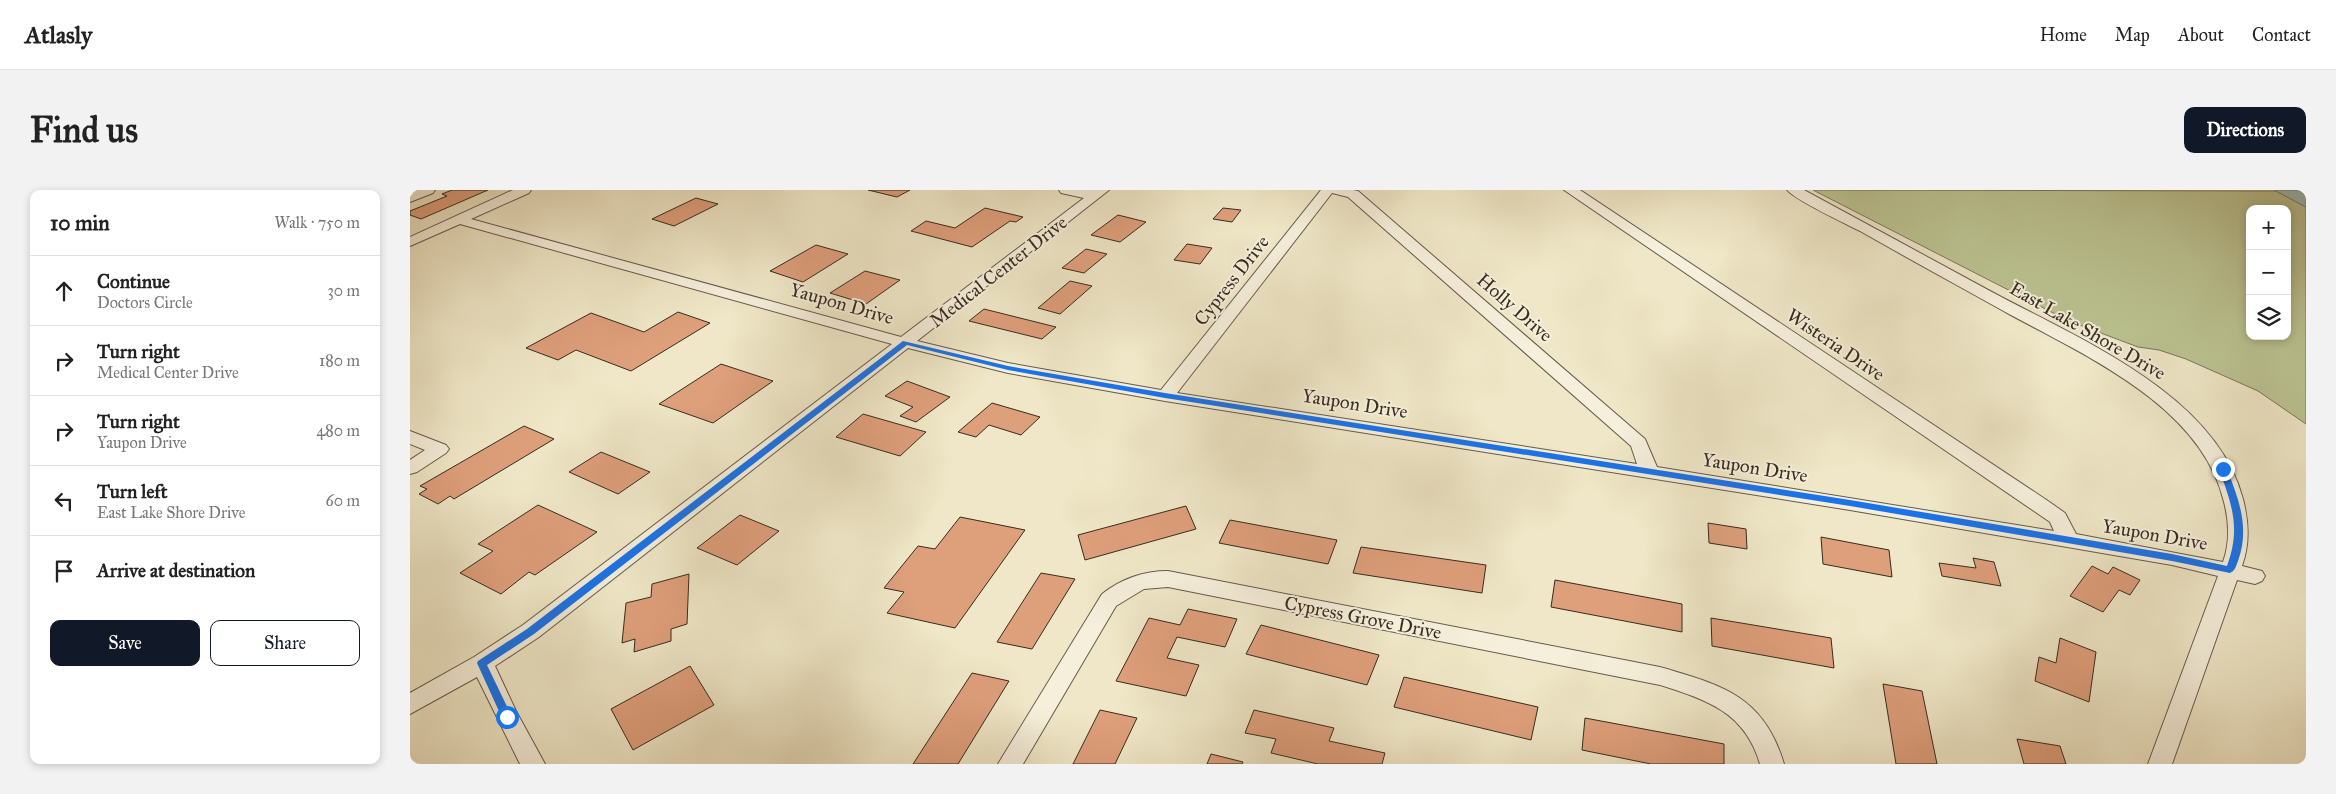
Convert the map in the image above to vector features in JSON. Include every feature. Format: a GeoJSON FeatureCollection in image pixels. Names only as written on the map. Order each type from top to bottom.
{"type":"FeatureCollection","features":[{"type":"Feature","properties":{"kind":"street"},"geometry":{"type":"LineString","coordinates":[[410,198],[428,190]]}},
{"type":"Feature","properties":{"kind":"street"},"geometry":{"type":"LineString","coordinates":[[410,242],[524,190]]}},
{"type":"Feature","properties":{"kind":"street"},"geometry":{"type":"LineString","coordinates":[[1066,190],[1098,193]]}},
{"type":"Feature","properties":{"kind":"street","name":"Cypress Drive"},"geometry":{"type":"LineString","coordinates":[[1165,396],[1328,190]]}},
{"type":"Feature","properties":{"kind":"street","name":"Holly Drive"},"geometry":{"type":"LineString","coordinates":[[1336,190],[1352,194],[1639,443],[1650,473]]}},
{"type":"Feature","properties":{"kind":"street","name":"Wisteria Drive"},"geometry":{"type":"LineString","coordinates":[[1571,190],[2041,506],[2058,518],[2069,540]]}},
{"type":"Feature","properties":{"kind":"street","name":"East Lake Shore Drive"},"geometry":{"type":"LineString","coordinates":[[1794,190],[2098,356],[2139,382],[2176,410],[2209,446],[2223,469],[2238,508],[2240,525],[2238,549],[2160,764]]}},
{"type":"Feature","properties":{"kind":"street","name":"Medical Center Drive"},"geometry":{"type":"LineString","coordinates":[[410,704],[482,663],[531,631],[1098,193]]}},
{"type":"Feature","properties":{"kind":"street","name":"Yaupon Drive"},"geometry":{"type":"LineString","coordinates":[[459,220],[906,343],[1008,368],[1165,396],[1850,503],[2069,540],[2256,576]]}},
{"type":"Feature","properties":{"kind":"street"},"geometry":{"type":"LineString","coordinates":[[410,437],[440,449],[410,468]]}},
{"type":"Feature","properties":{"kind":"street","name":"Cypress Grove Drive"},"geometry":{"type":"LineString","coordinates":[[1010,764],[1109,600],[1131,585],[1156,578],[1177,580],[1676,681],[1712,694],[1750,717],[1765,737],[1772,764]]}},
{"type":"Feature","properties":{"kind":"street"},"geometry":{"type":"LineString","coordinates":[[482,663],[507,717],[533,764]]}},
{"type":"Feature","properties":{"kind":"green space"},"geometry":{"type":"Polygon","coordinates":[[[1813,190],[2276,191],[2306,207],[2306,424],[2258,391],[2186,359],[2159,350],[2138,347],[2069,321],[1813,190]]]}},
{"type":"Feature","properties":{"kind":"water"},"geometry":{"type":"Polygon","coordinates":[[[2274,190],[2306,190],[2306,207],[2274,190]]]}},
{"type":"Feature","properties":{"kind":"building"},"geometry":{"type":"Polygon","coordinates":[[[452,190],[488,190],[421,219],[410,215],[410,211],[447,196],[442,194],[452,190]]]}},
{"type":"Feature","properties":{"kind":"building"},"geometry":{"type":"Polygon","coordinates":[[[868,190],[910,190],[897,197],[868,190]]]}},
{"type":"Feature","properties":{"kind":"building"},"geometry":{"type":"Polygon","coordinates":[[[696,198],[718,204],[674,226],[652,219],[696,198]]]}},
{"type":"Feature","properties":{"kind":"building"},"geometry":{"type":"Polygon","coordinates":[[[985,208],[1023,217],[1016,222],[1010,221],[972,247],[911,231],[926,221],[955,228],[985,208]]]}},
{"type":"Feature","properties":{"kind":"building"},"geometry":{"type":"Polygon","coordinates":[[[1223,208],[1241,210],[1232,222],[1213,219],[1223,208]]]}},
{"type":"Feature","properties":{"kind":"building"},"geometry":{"type":"Polygon","coordinates":[[[1118,215],[1146,222],[1120,242],[1091,235],[1118,215]]]}},
{"type":"Feature","properties":{"kind":"building"},"geometry":{"type":"Polygon","coordinates":[[[1187,244],[1212,248],[1200,264],[1174,260],[1187,244]]]}},
{"type":"Feature","properties":{"kind":"building"},"geometry":{"type":"Polygon","coordinates":[[[816,245],[848,254],[803,282],[770,271],[816,245]]]}},
{"type":"Feature","properties":{"kind":"building"},"geometry":{"type":"Polygon","coordinates":[[[1086,249],[1107,254],[1084,273],[1062,268],[1086,249]]]}},
{"type":"Feature","properties":{"kind":"building"},"geometry":{"type":"Polygon","coordinates":[[[865,271],[900,280],[866,304],[830,293],[865,271]]]}},
{"type":"Feature","properties":{"kind":"building"},"geometry":{"type":"Polygon","coordinates":[[[1070,281],[1092,286],[1060,314],[1038,308],[1070,281]]]}},
{"type":"Feature","properties":{"kind":"building"},"geometry":{"type":"Polygon","coordinates":[[[984,309],[1056,327],[1042,339],[969,321],[984,309]]]}},
{"type":"Feature","properties":{"kind":"building"},"geometry":{"type":"Polygon","coordinates":[[[678,312],[710,323],[631,371],[576,350],[558,360],[526,348],[591,313],[644,332],[678,312]]]}},
{"type":"Feature","properties":{"kind":"building"},"geometry":{"type":"Polygon","coordinates":[[[721,364],[773,381],[713,423],[659,404],[721,364]]]}},
{"type":"Feature","properties":{"kind":"building"},"geometry":{"type":"Polygon","coordinates":[[[907,381],[950,397],[916,422],[900,416],[913,407],[885,396],[907,381]]]}},
{"type":"Feature","properties":{"kind":"building"},"geometry":{"type":"Polygon","coordinates":[[[992,403],[1040,417],[1021,435],[989,425],[976,437],[958,432],[992,403]]]}},
{"type":"Feature","properties":{"kind":"building"},"geometry":{"type":"Polygon","coordinates":[[[863,414],[926,432],[900,456],[836,437],[863,414]]]}},
{"type":"Feature","properties":{"kind":"building"},"geometry":{"type":"Polygon","coordinates":[[[524,426],[554,439],[454,499],[450,496],[438,504],[419,494],[427,489],[420,486],[524,426]]]}},
{"type":"Feature","properties":{"kind":"building"},"geometry":{"type":"Polygon","coordinates":[[[601,452],[650,472],[618,494],[569,472],[601,452]]]}},
{"type":"Feature","properties":{"kind":"building"},"geometry":{"type":"Polygon","coordinates":[[[538,505],[597,532],[535,575],[529,572],[501,594],[460,573],[493,551],[478,544],[538,505]]]}},
{"type":"Feature","properties":{"kind":"building"},"geometry":{"type":"Polygon","coordinates":[[[1186,506],[1196,529],[1085,560],[1078,535],[1186,506]]]}},
{"type":"Feature","properties":{"kind":"building"},"geometry":{"type":"Polygon","coordinates":[[[740,515],[779,531],[737,565],[697,548],[740,515]]]}},
{"type":"Feature","properties":{"kind":"building"},"geometry":{"type":"Polygon","coordinates":[[[960,517],[1025,530],[955,628],[887,613],[904,592],[884,588],[918,546],[935,549],[960,517]]]}},
{"type":"Feature","properties":{"kind":"building"},"geometry":{"type":"Polygon","coordinates":[[[1230,520],[1337,540],[1328,564],[1219,543],[1230,520]]]}},
{"type":"Feature","properties":{"kind":"building"},"geometry":{"type":"Polygon","coordinates":[[[1708,523],[1746,529],[1747,549],[1709,543],[1708,523]]]}},
{"type":"Feature","properties":{"kind":"building"},"geometry":{"type":"Polygon","coordinates":[[[1821,537],[1889,550],[1892,577],[1823,564],[1821,537]]]}},
{"type":"Feature","properties":{"kind":"building"},"geometry":{"type":"Polygon","coordinates":[[[1361,547],[1486,565],[1482,593],[1353,573],[1361,547]]]}},
{"type":"Feature","properties":{"kind":"building"},"geometry":{"type":"Polygon","coordinates":[[[1973,558],[1994,562],[2001,586],[1942,576],[1939,563],[1976,568],[1973,558]]]}},
{"type":"Feature","properties":{"kind":"building"},"geometry":{"type":"Polygon","coordinates":[[[2092,566],[2108,574],[2113,567],[2140,580],[2130,595],[2119,590],[2103,612],[2070,596],[2092,566]]]}},
{"type":"Feature","properties":{"kind":"building"},"geometry":{"type":"Polygon","coordinates":[[[1041,573],[1075,579],[1032,649],[997,642],[1041,573]]]}},
{"type":"Feature","properties":{"kind":"building"},"geometry":{"type":"Polygon","coordinates":[[[689,574],[687,624],[671,629],[671,641],[634,652],[635,639],[622,643],[626,603],[651,597],[652,584],[689,574]]]}},
{"type":"Feature","properties":{"kind":"building"},"geometry":{"type":"Polygon","coordinates":[[[1555,580],[1682,604],[1682,632],[1551,607],[1555,580]]]}},
{"type":"Feature","properties":{"kind":"building"},"geometry":{"type":"Polygon","coordinates":[[[1188,609],[1237,619],[1225,647],[1177,637],[1167,658],[1199,665],[1186,696],[1116,681],[1149,618],[1180,625],[1188,609]]]}},
{"type":"Feature","properties":{"kind":"building"},"geometry":{"type":"Polygon","coordinates":[[[1711,618],[1831,638],[1834,668],[1712,646],[1711,618]]]}},
{"type":"Feature","properties":{"kind":"building"},"geometry":{"type":"Polygon","coordinates":[[[1261,625],[1379,655],[1367,685],[1246,654],[1261,625]]]}},
{"type":"Feature","properties":{"kind":"building"},"geometry":{"type":"Polygon","coordinates":[[[2060,638],[2096,652],[2089,702],[2035,681],[2039,657],[2056,663],[2060,638]]]}},
{"type":"Feature","properties":{"kind":"building"},"geometry":{"type":"Polygon","coordinates":[[[690,666],[714,705],[633,750],[611,709],[690,666]]]}},
{"type":"Feature","properties":{"kind":"building"},"geometry":{"type":"Polygon","coordinates":[[[972,673],[1009,681],[958,764],[913,764],[972,673]]]}},
{"type":"Feature","properties":{"kind":"building"},"geometry":{"type":"Polygon","coordinates":[[[1404,677],[1538,707],[1531,740],[1394,707],[1404,677]]]}},
{"type":"Feature","properties":{"kind":"building"},"geometry":{"type":"Polygon","coordinates":[[[1883,684],[1922,691],[1937,764],[1896,764],[1883,684]]]}},
{"type":"Feature","properties":{"kind":"building"},"geometry":{"type":"Polygon","coordinates":[[[1100,710],[1137,718],[1115,764],[1073,764],[1100,710]]]}},
{"type":"Feature","properties":{"kind":"building"},"geometry":{"type":"Polygon","coordinates":[[[1254,710],[1334,728],[1329,741],[1385,753],[1382,764],[1318,764],[1271,753],[1276,739],[1245,733],[1254,710]]]}},
{"type":"Feature","properties":{"kind":"building"},"geometry":{"type":"Polygon","coordinates":[[[1585,718],[1724,744],[1724,764],[1651,764],[1582,750],[1585,718]]]}},
{"type":"Feature","properties":{"kind":"building"},"geometry":{"type":"Polygon","coordinates":[[[2017,739],[2060,746],[2066,764],[2024,764],[2017,739]]]}},
{"type":"Feature","properties":{"kind":"building"},"geometry":{"type":"Polygon","coordinates":[[[1211,754],[1243,762],[1242,764],[1207,764],[1211,754]]]}},
{"type":"Feature","properties":{"kind":"route"},"geometry":{"type":"LineString","coordinates":[[507,717],[482,663],[531,631],[906,343],[1008,368],[1165,396],[1850,503],[2172,558],[2230,570],[2238,549],[2240,525],[2238,508],[2223,469]]}}]}
